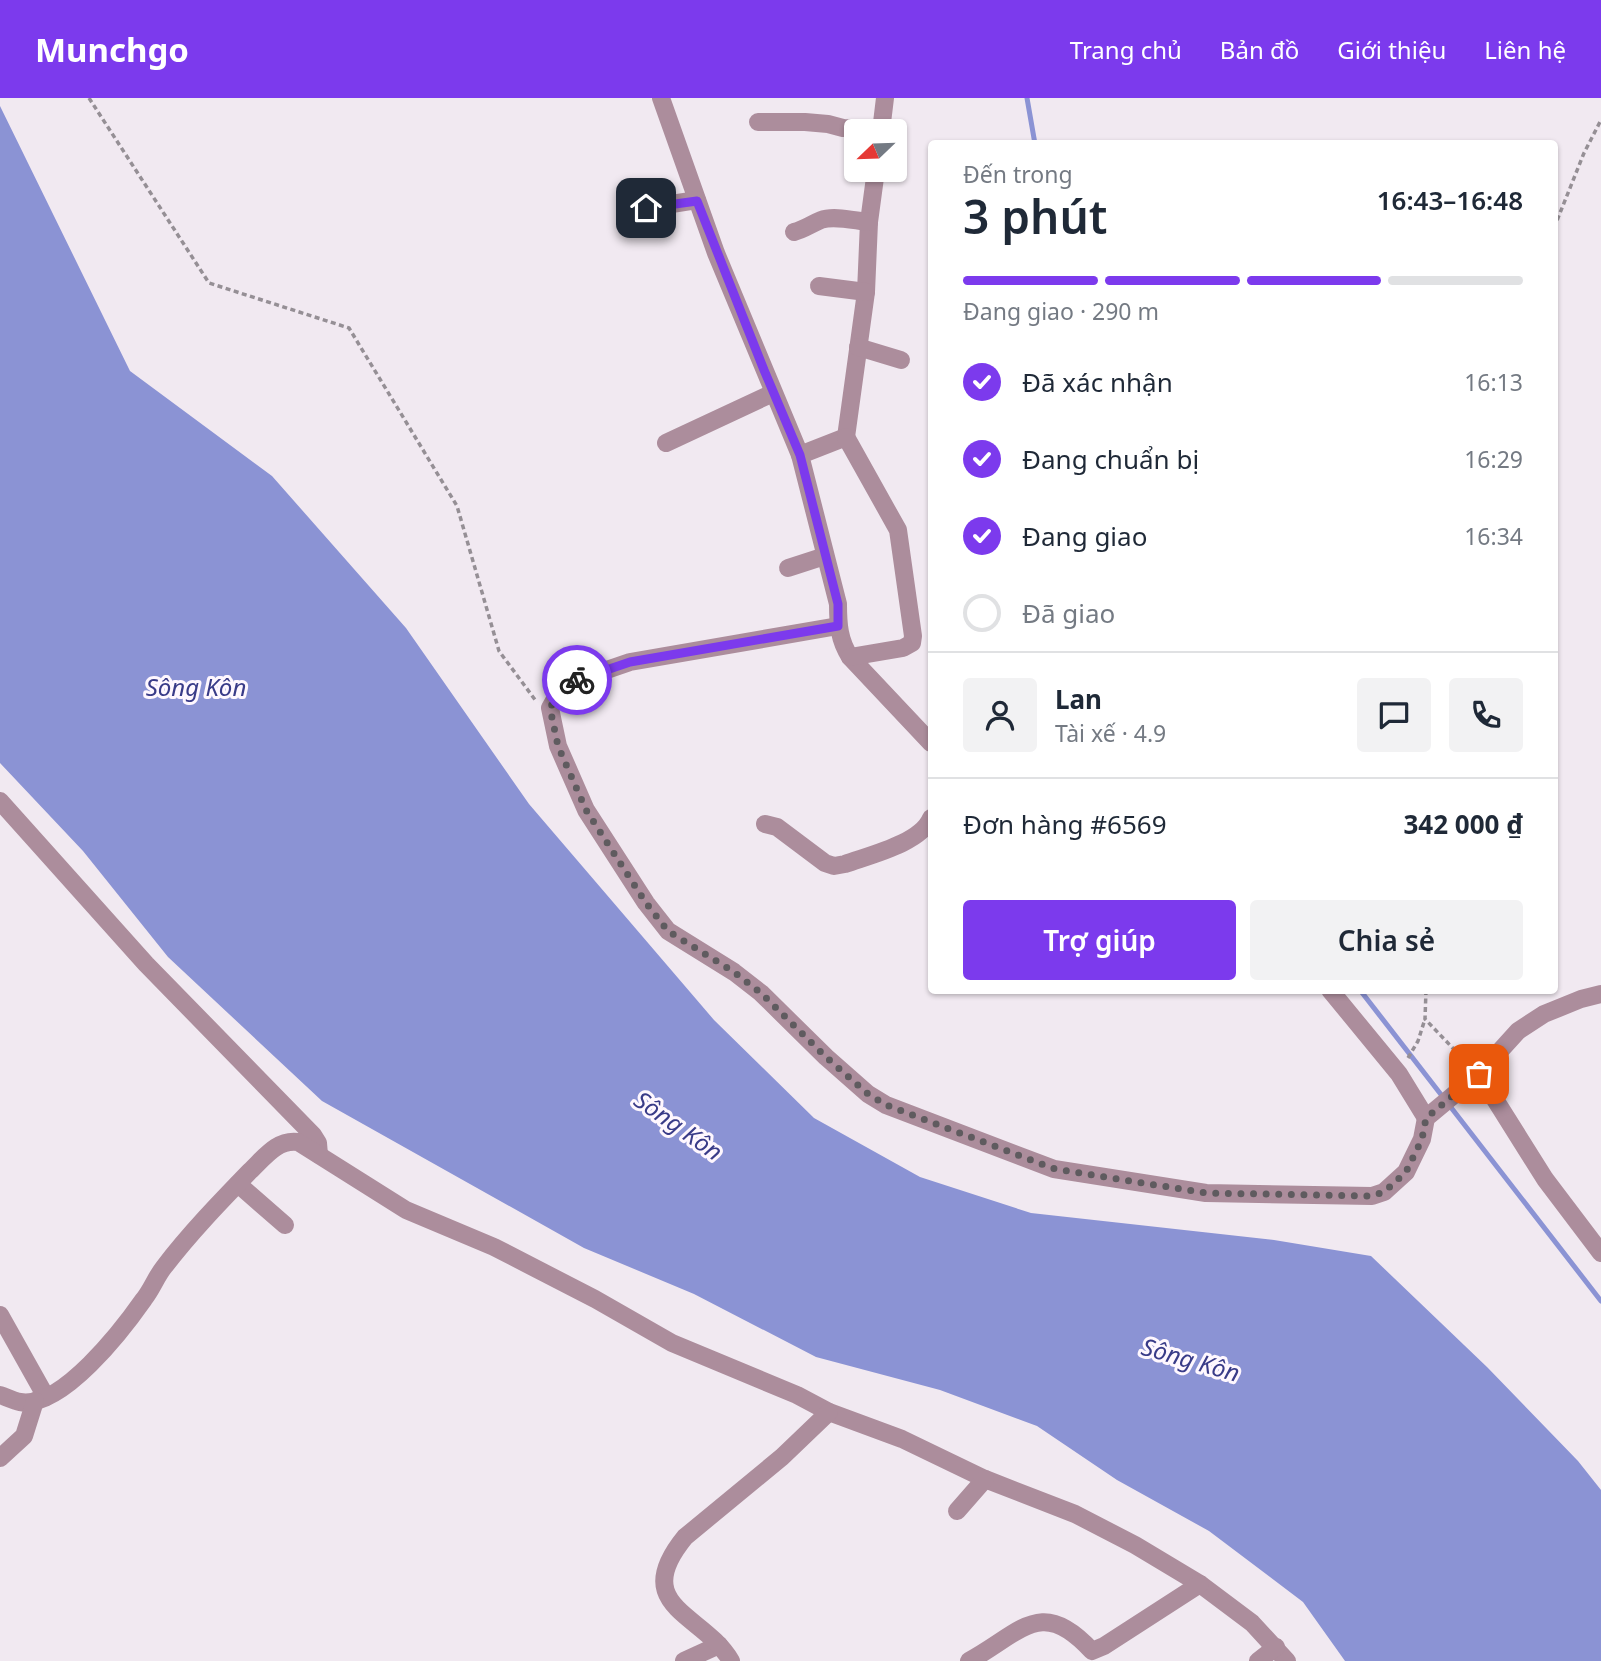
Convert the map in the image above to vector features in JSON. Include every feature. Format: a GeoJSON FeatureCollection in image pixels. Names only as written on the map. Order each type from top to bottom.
{"type":"FeatureCollection","features":[{"type":"Feature","properties":{"kind":"street"},"geometry":{"type":"LineString","coordinates":[[660,98],[697,201],[800,455],[838,604],[838,626],[843,645],[850,657],[928,740]]}},
{"type":"Feature","properties":{"kind":"street"},"geometry":{"type":"LineString","coordinates":[[882,119],[885,98]]}},
{"type":"Feature","properties":{"kind":"street"},"geometry":{"type":"LineString","coordinates":[[758,122],[804,122],[844,128]]}},
{"type":"Feature","properties":{"kind":"street"},"geometry":{"type":"LineString","coordinates":[[850,657],[903,648],[912,643],[913,636],[898,530],[846,437],[866,292],[869,222],[874,182]]}},
{"type":"Feature","properties":{"kind":"street"},"geometry":{"type":"LineString","coordinates":[[646,208],[697,201]]}},
{"type":"Feature","properties":{"kind":"street"},"geometry":{"type":"LineString","coordinates":[[794,232],[830,219],[869,222]]}},
{"type":"Feature","properties":{"kind":"street"},"geometry":{"type":"LineString","coordinates":[[818,286],[866,292]]}},
{"type":"Feature","properties":{"kind":"street"},"geometry":{"type":"LineString","coordinates":[[858,347],[901,360]]}},
{"type":"Feature","properties":{"kind":"street"},"geometry":{"type":"LineString","coordinates":[[666,443],[773,393]]}},
{"type":"Feature","properties":{"kind":"street"},"geometry":{"type":"LineString","coordinates":[[800,455],[846,437]]}},
{"type":"Feature","properties":{"kind":"street"},"geometry":{"type":"LineString","coordinates":[[788,568],[825,556]]}},
{"type":"Feature","properties":{"kind":"street"},"geometry":{"type":"LineString","coordinates":[[838,626],[630,662],[563,685],[550,708],[558,746],[586,810],[646,903],[668,931],[734,972],[761,993],[826,1057],[868,1094],[886,1105],[1055,1169],[1206,1193],[1372,1196],[1384,1192],[1406,1172],[1422,1139],[1430,1114],[1479,1074],[1518,1031],[1544,1014],[1581,999],[1601,995]]}},
{"type":"Feature","properties":{"kind":"street"},"geometry":{"type":"LineString","coordinates":[[0,800],[146,964],[313,1135],[318,1143],[319,1155]]}},
{"type":"Feature","properties":{"kind":"street"},"geometry":{"type":"LineString","coordinates":[[765,824],[777,827],[825,863],[834,866],[914,838],[928,827]]}},
{"type":"Feature","properties":{"kind":"street"},"geometry":{"type":"LineString","coordinates":[[1333,994],[1430,1114]]}},
{"type":"Feature","properties":{"kind":"street"},"geometry":{"type":"LineString","coordinates":[[1479,1074],[1545,1180],[1601,1253]]}},
{"type":"Feature","properties":{"kind":"street"},"geometry":{"type":"LineString","coordinates":[[0,1395],[22,1402],[40,1399],[68,1384],[101,1355],[126,1325],[161,1270],[190,1235],[269,1153],[289,1140],[298,1142],[406,1210],[494,1248],[595,1299],[672,1343],[797,1395],[829,1412],[902,1439],[985,1479],[1075,1514],[1135,1545],[1200,1584],[1252,1623],[1287,1661]]}},
{"type":"Feature","properties":{"kind":"street"},"geometry":{"type":"LineString","coordinates":[[238,1184],[285,1225]]}},
{"type":"Feature","properties":{"kind":"street"},"geometry":{"type":"LineString","coordinates":[[0,1315],[40,1399],[24,1436],[0,1458]]}},
{"type":"Feature","properties":{"kind":"street"},"geometry":{"type":"LineString","coordinates":[[731,1661],[707,1632],[681,1614],[670,1602],[666,1575],[674,1550],[685,1537],[753,1483],[829,1412]]}},
{"type":"Feature","properties":{"kind":"street"},"geometry":{"type":"LineString","coordinates":[[957,1511],[985,1479]]}},
{"type":"Feature","properties":{"kind":"street"},"geometry":{"type":"LineString","coordinates":[[969,1661],[1042,1620],[1073,1632],[1092,1656],[1200,1584]]}},
{"type":"Feature","properties":{"kind":"street"},"geometry":{"type":"LineString","coordinates":[[684,1661],[719,1645]]}},
{"type":"Feature","properties":{"kind":"street"},"geometry":{"type":"LineString","coordinates":[[1258,1661],[1276,1647]]}},
{"type":"Feature","properties":{"kind":"path"},"geometry":{"type":"LineString","coordinates":[[89,98],[209,283],[349,328],[457,506],[499,651],[553,723]]}},
{"type":"Feature","properties":{"kind":"path"},"geometry":{"type":"LineString","coordinates":[[1558,218],[1584,153],[1601,120]]}},
{"type":"Feature","properties":{"kind":"path"},"geometry":{"type":"LineString","coordinates":[[1406,1062],[1418,1041],[1425,1018],[1426,994]]}},
{"type":"Feature","properties":{"kind":"path"},"geometry":{"type":"LineString","coordinates":[[1425,1018],[1479,1074]]}},
{"type":"Feature","properties":{"kind":"water","name":"Sông Kôn"},"geometry":{"type":"Polygon","coordinates":[[[0,106],[130,371],[272,476],[406,628],[529,804],[714,1020],[814,1118],[920,1177],[1031,1213],[1274,1240],[1371,1256],[1487,1367],[1578,1461],[1601,1490],[1601,1661],[1345,1661],[1303,1602],[1209,1531],[1117,1480],[1037,1426],[940,1390],[816,1357],[694,1294],[584,1248],[322,1101],[168,957],[83,851],[0,763],[0,106]]]}},
{"type":"Feature","properties":{"kind":"waterway"},"geometry":{"type":"LineString","coordinates":[[1027,98],[1034,140]]}},
{"type":"Feature","properties":{"kind":"waterway"},"geometry":{"type":"LineString","coordinates":[[1363,994],[1601,1301]]}},
{"type":"Feature","properties":{"kind":"way so far"},"geometry":{"type":"LineString","coordinates":[[577,680],[563,685],[550,708],[558,746],[586,810],[646,903],[668,931],[734,972],[761,993],[795,1029],[868,1094],[897,1110],[1055,1169],[1079,1174],[1206,1193],[1372,1196],[1384,1192],[1406,1172],[1422,1139],[1426,1118],[1479,1074]]}},
{"type":"Feature","properties":{"kind":"route"},"geometry":{"type":"LineString","coordinates":[[577,680],[630,662],[838,626],[838,604],[800,455],[697,201],[646,208]]}}]}
